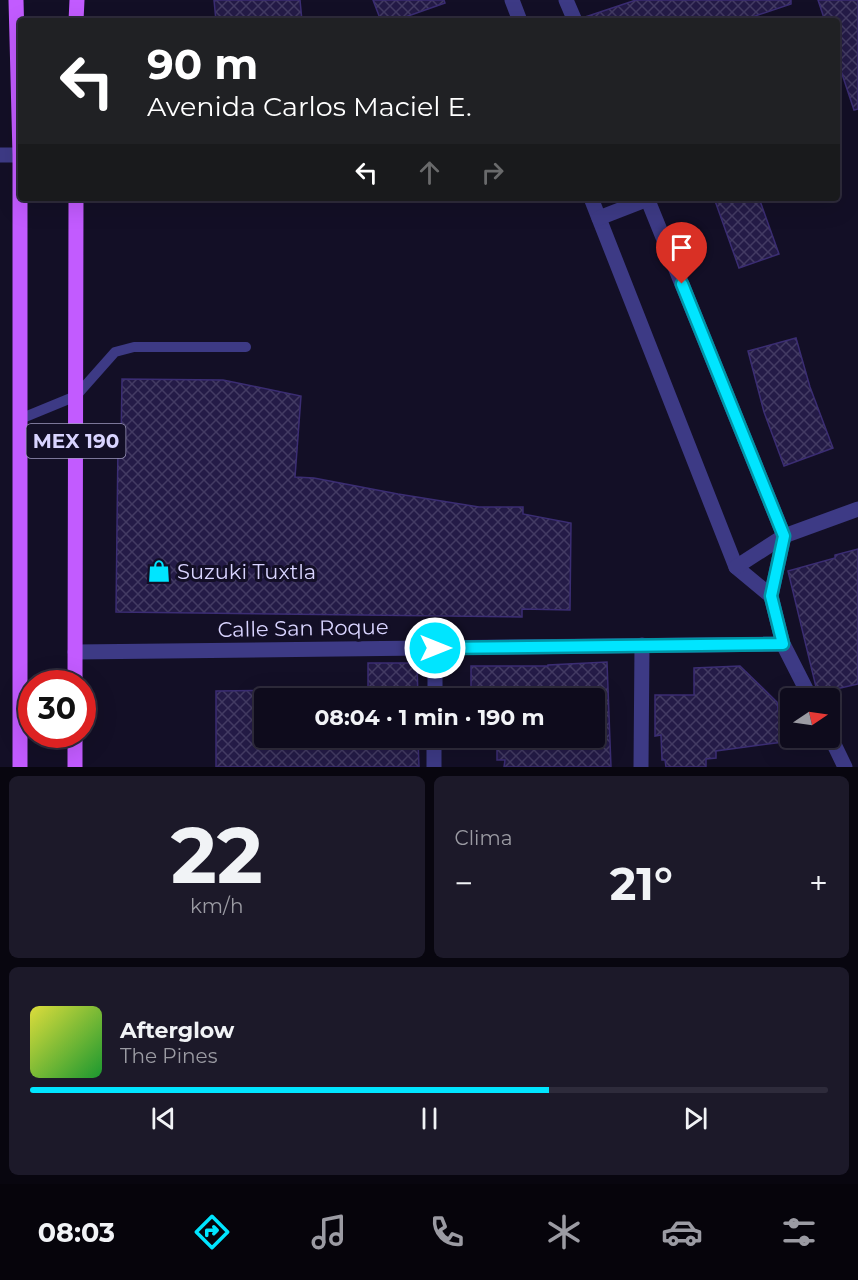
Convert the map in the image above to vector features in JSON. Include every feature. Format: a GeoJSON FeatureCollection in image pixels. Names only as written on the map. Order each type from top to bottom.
{"type":"FeatureCollection","features":[{"type":"Feature","properties":{"kind":"main road","name":"MEX 190"},"geometry":{"type":"LineString","coordinates":[[16,0],[18,78]]}},
{"type":"Feature","properties":{"kind":"main road"},"geometry":{"type":"LineString","coordinates":[[76,0],[76,18]]}},
{"type":"Feature","properties":{"kind":"main road","name":"MEX 190"},"geometry":{"type":"LineString","coordinates":[[20,201],[20,767]]}},
{"type":"Feature","properties":{"kind":"main road","name":"MEX 190"},"geometry":{"type":"LineString","coordinates":[[75,670],[76,201]]}},
{"type":"Feature","properties":{"kind":"main road"},"geometry":{"type":"LineString","coordinates":[[75,748],[75,767]]}},
{"type":"Feature","properties":{"kind":"street"},"geometry":{"type":"LineString","coordinates":[[512,0],[519,18]]}},
{"type":"Feature","properties":{"kind":"street"},"geometry":{"type":"LineString","coordinates":[[566,0],[574,18]]}},
{"type":"Feature","properties":{"kind":"street"},"geometry":{"type":"LineString","coordinates":[[0,155],[18,155]]}},
{"type":"Feature","properties":{"kind":"street"},"geometry":{"type":"LineString","coordinates":[[592,201],[736,567],[771,596]]}},
{"type":"Feature","properties":{"kind":"street"},"geometry":{"type":"LineString","coordinates":[[599,218],[643,201]]}},
{"type":"Feature","properties":{"kind":"street"},"geometry":{"type":"LineString","coordinates":[[649,201],[784,536],[771,596],[783,644],[805,688]]}},
{"type":"Feature","properties":{"kind":"street"},"geometry":{"type":"LineString","coordinates":[[736,567],[784,536],[858,509]]}},
{"type":"Feature","properties":{"kind":"street","name":"Calle San Roque"},"geometry":{"type":"LineString","coordinates":[[75,652],[783,644]]}},
{"type":"Feature","properties":{"kind":"street"},"geometry":{"type":"LineString","coordinates":[[641,767],[642,645]]}},
{"type":"Feature","properties":{"kind":"street"},"geometry":{"type":"LineString","coordinates":[[435,648],[435,688]]}},
{"type":"Feature","properties":{"kind":"street"},"geometry":{"type":"LineString","coordinates":[[434,748],[434,767]]}},
{"type":"Feature","properties":{"kind":"street"},"geometry":{"type":"LineString","coordinates":[[836,748],[845,767]]}},
{"type":"Feature","properties":{"kind":"lane"},"geometry":{"type":"LineString","coordinates":[[76,0],[87,0]]}},
{"type":"Feature","properties":{"kind":"lane"},"geometry":{"type":"LineString","coordinates":[[20,419],[76,396],[115,352],[134,346],[246,347]]}},
{"type":"Feature","properties":{"kind":"building"},"geometry":{"type":"Polygon","coordinates":[[[214,0],[300,0],[302,18],[216,18],[214,0]]]}},
{"type":"Feature","properties":{"kind":"building"},"geometry":{"type":"Polygon","coordinates":[[[373,0],[444,0],[445,3],[402,18],[380,18],[373,0]]]}},
{"type":"Feature","properties":{"kind":"building"},"geometry":{"type":"Polygon","coordinates":[[[636,0],[791,0],[791,4],[749,18],[585,17],[636,0]]]}},
{"type":"Feature","properties":{"kind":"building"},"geometry":{"type":"Polygon","coordinates":[[[818,0],[858,0],[858,109],[854,110],[840,68],[840,18],[824,18],[818,0]]]}},
{"type":"Feature","properties":{"kind":"building"},"geometry":{"type":"Polygon","coordinates":[[[715,201],[760,201],[779,254],[739,268],[715,201]]]}},
{"type":"Feature","properties":{"kind":"building"},"geometry":{"type":"Polygon","coordinates":[[[796,338],[810,387],[833,448],[784,466],[764,412],[748,351],[796,338]]]}},
{"type":"Feature","properties":{"kind":"building"},"geometry":{"type":"Polygon","coordinates":[[[122,379],[223,380],[301,396],[295,477],[314,478],[479,507],[523,507],[523,514],[571,523],[570,610],[522,609],[522,617],[116,612],[118,444],[121,444],[122,379]]]}},
{"type":"Feature","properties":{"kind":"building"},"geometry":{"type":"Polygon","coordinates":[[[858,549],[858,684],[840,688],[816,688],[788,571],[835,558],[835,555],[858,549]]]}},
{"type":"Feature","properties":{"kind":"building"},"geometry":{"type":"Polygon","coordinates":[[[607,662],[611,767],[504,767],[505,760],[497,760],[497,748],[605,748],[605,688],[471,688],[471,666],[607,662]]]}},
{"type":"Feature","properties":{"kind":"building"},"geometry":{"type":"Polygon","coordinates":[[[368,663],[417,663],[418,688],[368,688],[368,663]]]}},
{"type":"Feature","properties":{"kind":"building"},"geometry":{"type":"Polygon","coordinates":[[[740,666],[777,702],[780,742],[716,751],[716,758],[706,759],[706,767],[666,767],[665,760],[662,760],[661,735],[655,736],[655,695],[694,695],[694,668],[740,666]]]}},
{"type":"Feature","properties":{"kind":"building"},"geometry":{"type":"Polygon","coordinates":[[[254,690],[254,748],[418,748],[419,767],[216,767],[216,691],[254,690]]]}},
{"type":"Feature","properties":{"kind":"place","name":"Suzuki Tuxtla"},"geometry":{"type":"Point","coordinates":[159,571]}},
{"type":"Feature","properties":{"kind":"route"},"geometry":{"type":"LineString","coordinates":[[435,648],[783,644],[771,596],[784,536],[682,284]]}}]}
